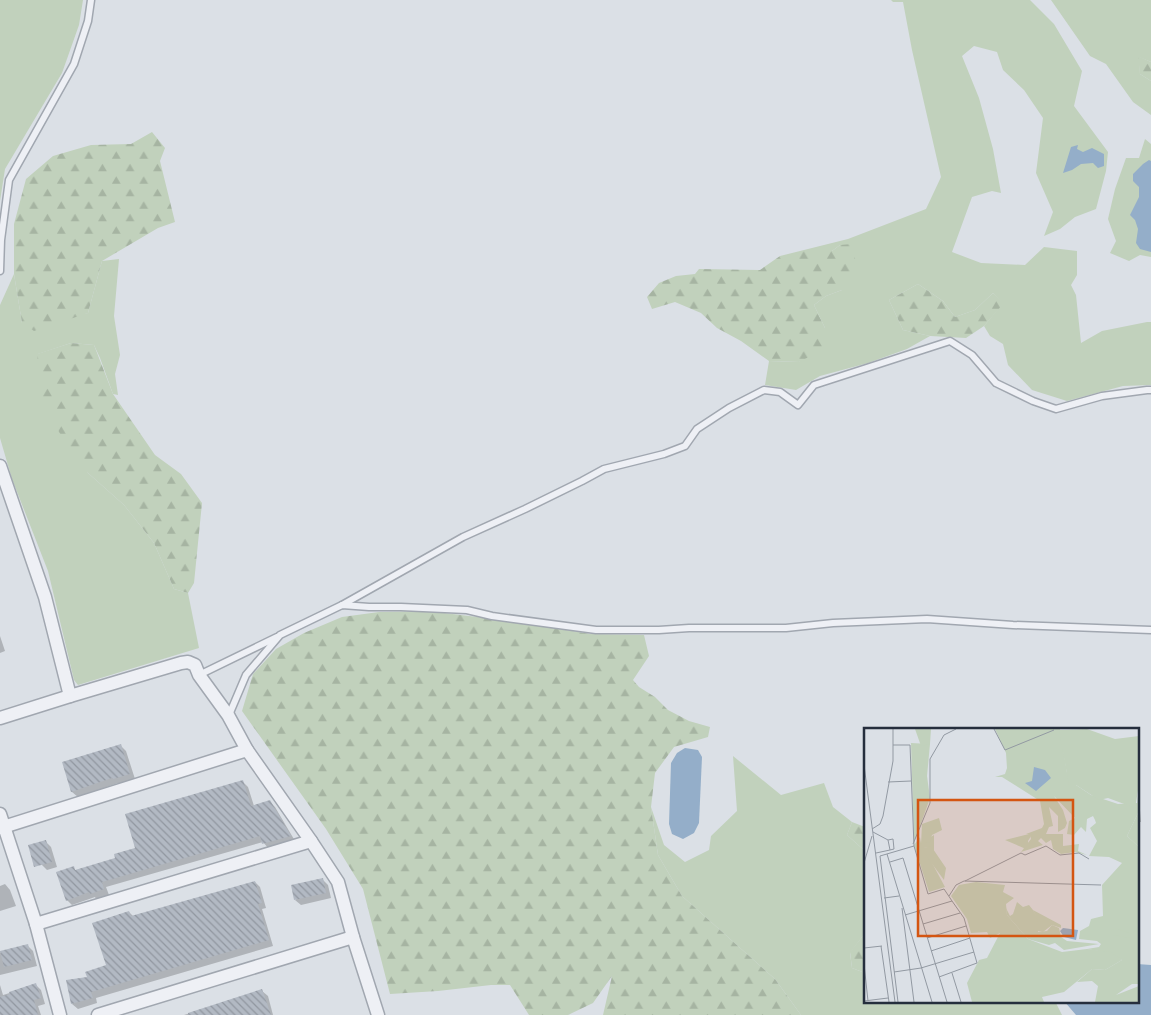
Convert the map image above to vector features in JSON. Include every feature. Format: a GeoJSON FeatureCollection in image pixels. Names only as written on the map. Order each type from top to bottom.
{"type":"FeatureCollection","features":[{"type":"Feature","properties":{"kind":"street"},"geometry":{"type":"LineString","coordinates":[[0,466],[45,597],[70,696]]}},
{"type":"Feature","properties":{"kind":"street"},"geometry":{"type":"LineString","coordinates":[[0,718],[181,663],[195,664],[200,676],[228,716],[247,750],[338,882],[378,1015]]}},
{"type":"Feature","properties":{"kind":"street"},"geometry":{"type":"LineString","coordinates":[[2,827],[247,750]]}},
{"type":"Feature","properties":{"kind":"street"},"geometry":{"type":"LineString","coordinates":[[0,814],[2,827],[36,924],[60,1015]]}},
{"type":"Feature","properties":{"kind":"street"},"geometry":{"type":"LineString","coordinates":[[36,924],[311,841]]}},
{"type":"Feature","properties":{"kind":"street"},"geometry":{"type":"LineString","coordinates":[[98,1015],[353,937]]}},
{"type":"Feature","properties":{"kind":"lane"},"geometry":{"type":"LineString","coordinates":[[0,270],[1,240],[9,180],[74,64],[88,21],[91,0]]}},
{"type":"Feature","properties":{"kind":"lane"},"geometry":{"type":"LineString","coordinates":[[200,676],[342,605],[463,537],[604,469],[664,454],[685,446],[697,429],[729,408],[764,390],[780,392],[798,405],[814,385],[950,341],[972,355],[996,384],[1056,409],[1102,396],[1151,390]]}},
{"type":"Feature","properties":{"kind":"lane"},"geometry":{"type":"LineString","coordinates":[[342,605],[467,610],[492,616],[596,630],[786,628],[833,623],[926,619],[1013,625],[1151,630]]}},
{"type":"Feature","properties":{"kind":"lane"},"geometry":{"type":"LineString","coordinates":[[228,716],[246,675],[280,636]]}},
{"type":"Feature","properties":{"kind":"green space"},"geometry":{"type":"Polygon","coordinates":[[[0,0],[83,0],[79,25],[62,73],[5,169],[0,201],[0,0]]]}},
{"type":"Feature","properties":{"kind":"green space"},"geometry":{"type":"Polygon","coordinates":[[[891,0],[1030,0],[1054,24],[1082,71],[1074,106],[1108,152],[1106,171],[1096,209],[1075,217],[1060,229],[1044,236],[1053,212],[1036,173],[1043,118],[1024,90],[1003,70],[997,52],[974,46],[962,56],[979,98],[993,149],[1001,193],[992,191],[972,197],[952,252],[981,263],[1025,265],[1044,247],[1077,251],[1077,275],[1071,285],[1076,295],[1081,343],[1102,331],[1151,322],[1151,385],[1123,386],[1067,401],[1032,390],[1008,365],[1003,344],[990,336],[984,326],[1003,303],[993,293],[975,310],[955,317],[943,301],[918,284],[889,300],[903,330],[930,336],[907,349],[868,363],[820,376],[796,390],[765,385],[769,361],[799,362],[825,328],[814,305],[826,296],[842,290],[840,245],[832,251],[800,251],[848,239],[926,209],[941,177],[903,2],[893,2],[891,0]]]}},
{"type":"Feature","properties":{"kind":"green space"},"geometry":{"type":"Polygon","coordinates":[[[1051,0],[1151,0],[1151,62],[1139,57],[1140,74],[1151,81],[1151,115],[1133,102],[1106,64],[1090,56],[1051,0]]]}},
{"type":"Feature","properties":{"kind":"green space"},"geometry":{"type":"Polygon","coordinates":[[[1138,56],[1151,62],[1151,81],[1140,74],[1138,56]]]}},
{"type":"Feature","properties":{"kind":"green space"},"geometry":{"type":"Polygon","coordinates":[[[152,132],[165,148],[160,161],[175,222],[158,228],[102,261],[88,313],[34,331],[22,323],[14,274],[14,224],[26,179],[53,156],[91,145],[131,144],[152,132]]]}},
{"type":"Feature","properties":{"kind":"green space"},"geometry":{"type":"Polygon","coordinates":[[[1145,139],[1151,144],[1151,257],[1140,255],[1129,261],[1110,253],[1116,241],[1108,219],[1115,189],[1126,158],[1139,158],[1145,139]]]}},
{"type":"Feature","properties":{"kind":"green space"},"geometry":{"type":"Polygon","coordinates":[[[852,244],[856,274],[842,290],[826,296],[814,305],[825,328],[828,347],[799,362],[769,361],[741,341],[717,328],[701,313],[675,302],[652,309],[647,297],[659,283],[676,276],[695,274],[699,269],[760,270],[780,256],[800,251],[832,251],[840,245],[852,244]]]}},
{"type":"Feature","properties":{"kind":"green space"},"geometry":{"type":"Polygon","coordinates":[[[119,259],[114,316],[120,355],[115,374],[118,395],[113,394],[94,345],[71,343],[38,354],[88,473],[124,505],[154,543],[174,589],[188,593],[199,648],[78,685],[74,680],[48,571],[12,479],[0,438],[0,305],[14,274],[22,323],[88,313],[102,261],[119,259]]]}},
{"type":"Feature","properties":{"kind":"green space"},"geometry":{"type":"Polygon","coordinates":[[[918,284],[943,301],[955,317],[975,310],[993,293],[1004,303],[984,326],[966,338],[930,336],[903,330],[889,300],[918,284]]]}},
{"type":"Feature","properties":{"kind":"green space"},"geometry":{"type":"Polygon","coordinates":[[[71,343],[94,345],[113,394],[155,455],[181,474],[202,503],[194,583],[188,593],[174,589],[154,543],[124,505],[88,473],[59,432],[40,391],[37,354],[71,343]]]}},
{"type":"Feature","properties":{"kind":"green space"},"geometry":{"type":"Polygon","coordinates":[[[428,611],[511,621],[591,634],[644,635],[649,656],[633,680],[668,710],[689,721],[710,727],[708,737],[674,747],[655,773],[651,807],[658,855],[682,896],[775,979],[801,1015],[603,1015],[612,976],[593,1003],[568,1015],[529,1015],[510,985],[390,994],[363,889],[326,829],[242,711],[253,674],[276,649],[304,633],[342,617],[379,612],[428,611]]]}},
{"type":"Feature","properties":{"kind":"green space"},"geometry":{"type":"Polygon","coordinates":[[[733,756],[781,795],[824,783],[833,807],[852,822],[847,835],[864,850],[864,934],[850,953],[852,968],[864,973],[864,1002],[1056,1002],[1062,1015],[801,1015],[775,979],[682,896],[658,855],[651,807],[664,845],[685,862],[709,850],[711,836],[737,811],[733,756]]]}},
{"type":"Feature","properties":{"kind":"green space"},"geometry":{"type":"Polygon","coordinates":[[[852,822],[864,827],[864,850],[847,835],[852,822]]]}},
{"type":"Feature","properties":{"kind":"green space"},"geometry":{"type":"Polygon","coordinates":[[[864,934],[864,973],[852,968],[850,952],[864,934]]]}},
{"type":"Feature","properties":{"kind":"water"},"geometry":{"type":"Polygon","coordinates":[[[1078,145],[1077,149],[1083,152],[1092,148],[1104,154],[1104,166],[1098,168],[1093,163],[1081,164],[1063,173],[1071,147],[1078,145]]]}},
{"type":"Feature","properties":{"kind":"water"},"geometry":{"type":"Polygon","coordinates":[[[1149,160],[1151,161],[1151,252],[1140,249],[1136,243],[1138,229],[1135,220],[1130,215],[1139,197],[1139,187],[1133,181],[1133,174],[1149,160]]]}},
{"type":"Feature","properties":{"kind":"water"},"geometry":{"type":"Polygon","coordinates":[[[685,748],[698,750],[702,757],[699,823],[694,833],[683,839],[672,834],[669,824],[671,763],[677,753],[685,748]]]}},
{"type":"Feature","properties":{"kind":"water"},"geometry":{"type":"Polygon","coordinates":[[[1138,964],[1151,965],[1151,1015],[1076,1015],[1065,1002],[1138,1002],[1138,964]]]}},
{"type":"Feature","properties":{"kind":"building"},"geometry":{"type":"Polygon","coordinates":[[[121,744],[130,774],[71,792],[62,762],[121,744]]]}},
{"type":"Feature","properties":{"kind":"building"},"geometry":{"type":"Polygon","coordinates":[[[243,780],[251,806],[270,800],[291,836],[262,844],[260,836],[102,882],[104,889],[90,894],[89,892],[66,901],[56,872],[74,866],[75,870],[115,858],[114,854],[135,848],[125,814],[243,780]]]}},
{"type":"Feature","properties":{"kind":"building"},"geometry":{"type":"Polygon","coordinates":[[[46,840],[52,862],[34,867],[28,845],[46,840]]]}},
{"type":"Feature","properties":{"kind":"building"},"geometry":{"type":"Polygon","coordinates":[[[323,878],[326,893],[294,900],[291,885],[323,878]]]}},
{"type":"Feature","properties":{"kind":"building"},"geometry":{"type":"Polygon","coordinates":[[[255,881],[262,903],[258,904],[269,940],[91,992],[93,998],[71,1004],[66,980],[87,977],[85,972],[106,965],[92,923],[129,911],[131,916],[255,881]]]}},
{"type":"Feature","properties":{"kind":"building"},"geometry":{"type":"Polygon","coordinates":[[[28,944],[32,960],[4,967],[0,951],[28,944]]]}},
{"type":"Feature","properties":{"kind":"building"},"geometry":{"type":"Polygon","coordinates":[[[36,983],[41,998],[34,1000],[38,1015],[0,1015],[0,997],[36,983]]]}},
{"type":"Feature","properties":{"kind":"building"},"geometry":{"type":"Polygon","coordinates":[[[262,989],[271,1015],[188,1015],[188,1013],[262,989]]]}}]}
